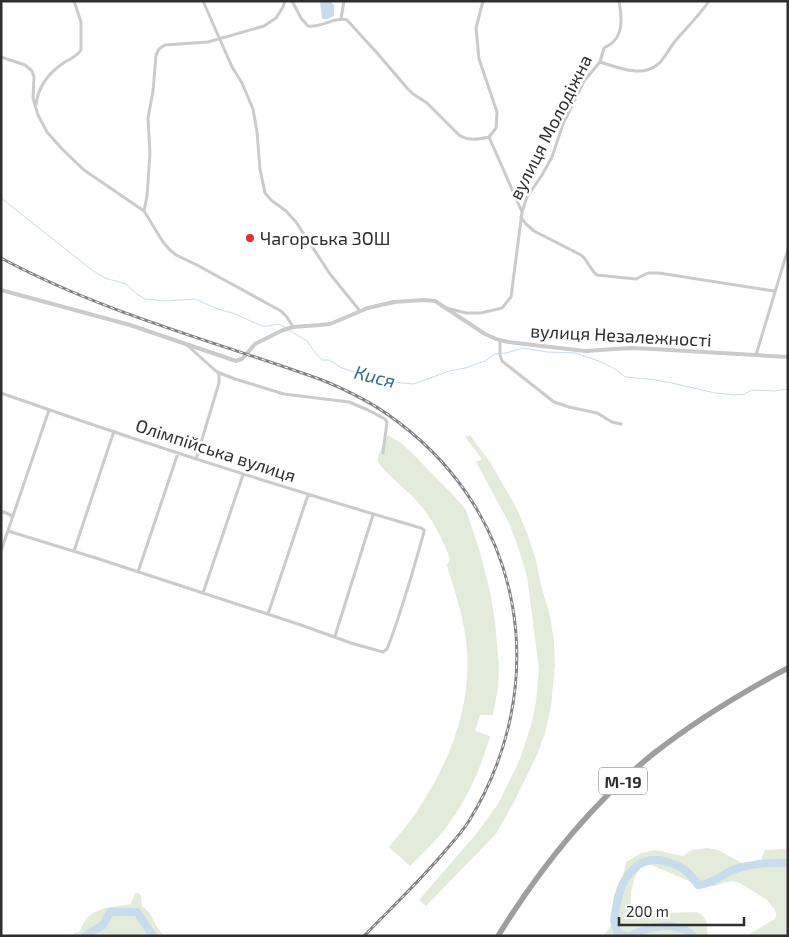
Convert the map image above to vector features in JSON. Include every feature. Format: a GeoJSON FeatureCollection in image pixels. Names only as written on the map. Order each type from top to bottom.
{"type":"FeatureCollection","features":[{"type":"Feature","properties":{"kind":"highway","name":"М-19"},"geometry":{"type":"LineString","coordinates":[[498,936],[528,889],[565,841],[586,817],[636,769],[682,732],[723,705],[788,668]]}},
{"type":"Feature","properties":{"kind":"street"},"geometry":{"type":"LineString","coordinates":[[35,107],[38,93],[44,80],[81,50],[80,22],[74,1]]}},
{"type":"Feature","properties":{"kind":"street"},"geometry":{"type":"LineString","coordinates":[[203,1],[253,109],[260,169],[265,193],[270,200],[286,211],[296,222],[330,274],[360,311]]}},
{"type":"Feature","properties":{"kind":"street"},"geometry":{"type":"LineString","coordinates":[[144,211],[147,196],[150,147],[148,118],[154,91],[156,53],[161,47],[204,42],[268,24],[280,12],[285,1]]}},
{"type":"Feature","properties":{"kind":"street"},"geometry":{"type":"LineString","coordinates":[[292,1],[301,18],[308,26],[318,26],[341,19],[349,21],[410,91],[427,103],[459,135],[472,140],[488,137],[496,128],[497,112],[479,59],[476,28],[483,1]]}},
{"type":"Feature","properties":{"kind":"street"},"geometry":{"type":"LineString","coordinates":[[341,19],[344,1]]}},
{"type":"Feature","properties":{"kind":"street","name":"вулиця Молодіжна"},"geometry":{"type":"LineString","coordinates":[[521,215],[527,197],[552,157],[563,124],[584,81],[600,62],[604,48],[614,42],[621,19],[619,1]]}},
{"type":"Feature","properties":{"kind":"street"},"geometry":{"type":"LineString","coordinates":[[600,62],[636,71],[654,67],[701,13],[709,1]]}},
{"type":"Feature","properties":{"kind":"street"},"geometry":{"type":"LineString","coordinates":[[1,57],[24,65],[32,71],[34,77],[32,96],[35,107],[47,132],[70,158],[84,170],[144,211],[162,242],[172,252],[283,312],[291,327],[253,346],[242,359],[236,362],[130,325],[1,290]]}},
{"type":"Feature","properties":{"kind":"street"},"geometry":{"type":"LineString","coordinates":[[488,137],[521,215],[528,227],[581,254],[597,275],[636,279],[648,274],[659,273],[774,292]]}},
{"type":"Feature","properties":{"kind":"street"},"geometry":{"type":"LineString","coordinates":[[445,307],[466,313],[481,314],[502,308],[511,297],[521,215]]}},
{"type":"Feature","properties":{"kind":"street"},"geometry":{"type":"LineString","coordinates":[[756,355],[788,248]]}},
{"type":"Feature","properties":{"kind":"street","name":"вулиця Незалежності"},"geometry":{"type":"LineString","coordinates":[[291,327],[326,325],[360,311],[387,303],[424,300],[435,301],[477,329],[500,341],[585,351],[647,349],[788,357]]}},
{"type":"Feature","properties":{"kind":"street"},"geometry":{"type":"LineString","coordinates":[[500,341],[502,361],[554,402],[598,414],[612,422],[621,424]]}},
{"type":"Feature","properties":{"kind":"street"},"geometry":{"type":"LineString","coordinates":[[186,344],[217,372],[250,384],[284,394],[346,402],[368,410],[387,421],[384,453]]}},
{"type":"Feature","properties":{"kind":"street"},"geometry":{"type":"LineString","coordinates":[[196,459],[219,383],[217,372]]}},
{"type":"Feature","properties":{"kind":"street","name":"Олімпійська вулиця"},"geometry":{"type":"LineString","coordinates":[[1,393],[196,459],[424,530],[407,591],[386,650],[384,652],[367,648],[335,636]]}},
{"type":"Feature","properties":{"kind":"street"},"geometry":{"type":"LineString","coordinates":[[1,551],[49,410]]}},
{"type":"Feature","properties":{"kind":"street"},"geometry":{"type":"LineString","coordinates":[[74,551],[114,431]]}},
{"type":"Feature","properties":{"kind":"street"},"geometry":{"type":"LineString","coordinates":[[138,572],[178,453]]}},
{"type":"Feature","properties":{"kind":"street"},"geometry":{"type":"LineString","coordinates":[[203,593],[244,474]]}},
{"type":"Feature","properties":{"kind":"street"},"geometry":{"type":"LineString","coordinates":[[268,614],[308,495]]}},
{"type":"Feature","properties":{"kind":"street"},"geometry":{"type":"LineString","coordinates":[[1,511],[13,516]]}},
{"type":"Feature","properties":{"kind":"street"},"geometry":{"type":"LineString","coordinates":[[8,531],[335,636],[373,515]]}},
{"type":"Feature","properties":{"kind":"green space"},"geometry":{"type":"Polygon","coordinates":[[[388,435],[412,453],[466,510],[480,552],[491,596],[499,667],[498,688],[493,715],[480,715],[475,731],[490,736],[472,785],[445,829],[410,866],[389,847],[416,813],[449,752],[462,713],[466,692],[467,650],[462,618],[447,565],[450,559],[443,542],[429,517],[418,503],[378,462],[380,452],[388,435]]]}},
{"type":"Feature","properties":{"kind":"green space"},"geometry":{"type":"Polygon","coordinates":[[[470,435],[490,462],[517,509],[527,533],[550,616],[554,640],[555,666],[551,706],[545,733],[537,755],[513,804],[496,834],[426,906],[419,900],[476,834],[498,804],[520,759],[532,722],[539,669],[527,576],[509,523],[476,462],[482,459],[465,437],[470,435]]]}},
{"type":"Feature","properties":{"kind":"green space"},"geometry":{"type":"Polygon","coordinates":[[[707,848],[718,850],[742,863],[760,862],[765,850],[788,849],[788,936],[746,936],[775,919],[776,915],[775,910],[767,900],[740,883],[732,881],[715,886],[701,886],[651,865],[643,865],[636,875],[632,887],[631,911],[640,914],[696,912],[705,918],[708,936],[603,936],[611,926],[615,900],[622,882],[626,862],[641,853],[655,850],[683,856],[692,850],[707,848]]]}},
{"type":"Feature","properties":{"kind":"green space"},"geometry":{"type":"Polygon","coordinates":[[[135,893],[141,895],[142,906],[149,912],[164,936],[66,936],[79,932],[87,918],[97,911],[131,904],[135,893]]]}},
{"type":"Feature","properties":{"kind":"water"},"geometry":{"type":"Polygon","coordinates":[[[320,1],[330,1],[334,5],[334,16],[322,19],[320,1]]]}},
{"type":"Feature","properties":{"kind":"waterway","name":"Кися"},"geometry":{"type":"LineString","coordinates":[[1,198],[92,270],[105,278],[126,284],[145,299],[166,301],[195,299],[262,326],[278,324],[285,327]]}},
{"type":"Feature","properties":{"kind":"waterway","name":"Кися"},"geometry":{"type":"LineString","coordinates":[[289,330],[307,341],[322,360],[329,360],[342,368],[382,381],[414,384],[449,371],[485,361],[495,354],[524,348],[547,352],[575,353],[599,361],[615,369],[625,377],[672,383],[715,393],[736,395],[745,394],[752,390],[775,391],[788,389]]}},
{"type":"Feature","properties":{"kind":"waterway"},"geometry":{"type":"LineString","coordinates":[[626,936],[618,933],[614,921],[618,898],[621,888],[632,871],[647,861],[657,860],[678,866],[692,877],[698,885],[708,883],[728,872],[746,866],[788,863]]}},
{"type":"Feature","properties":{"kind":"waterway"},"geometry":{"type":"LineString","coordinates":[[85,936],[103,925],[110,912],[137,912],[153,936]]}},
{"type":"Feature","properties":{"kind":"waterway"},"geometry":{"type":"LineString","coordinates":[[629,936],[649,928],[663,926],[676,927],[685,930],[693,936]]}},
{"type":"Feature","properties":{"kind":"railway"},"geometry":{"type":"LineString","coordinates":[[1,258],[79,295],[159,325],[322,380],[362,398],[398,422],[441,461],[475,506],[499,555],[513,607],[517,661],[511,715],[495,769],[469,821],[426,873],[364,936]]}},
{"type":"Feature","properties":{"kind":"place","name":"Чагорська ЗОШ"},"geometry":{"type":"Point","coordinates":[250,238]}}]}
